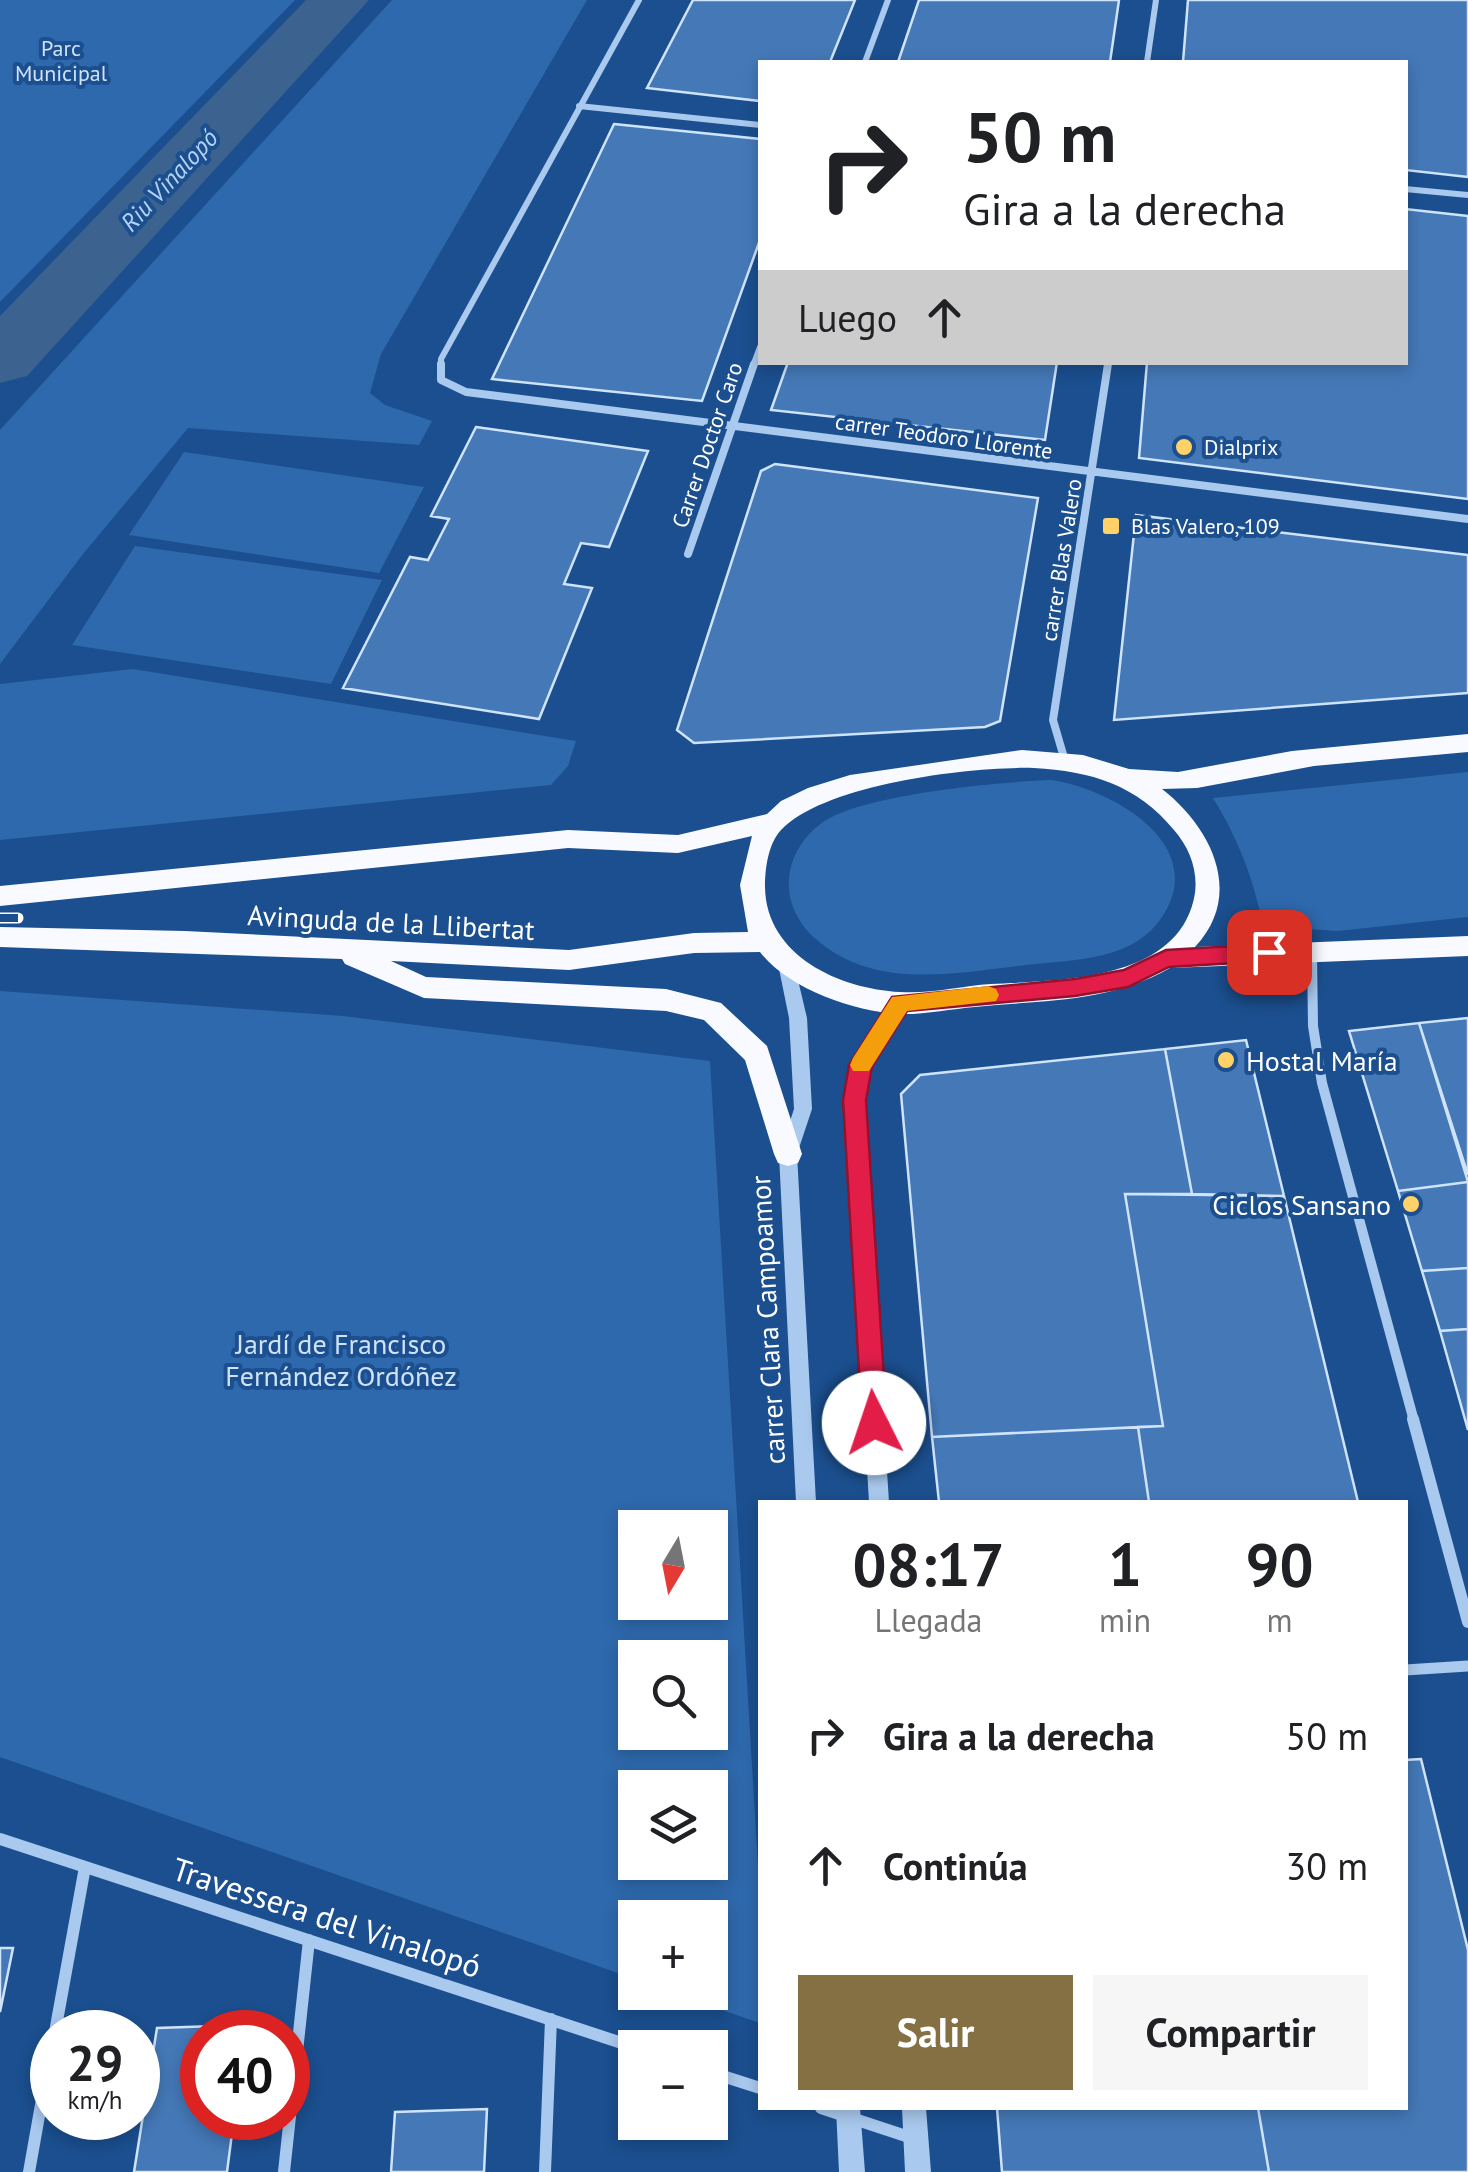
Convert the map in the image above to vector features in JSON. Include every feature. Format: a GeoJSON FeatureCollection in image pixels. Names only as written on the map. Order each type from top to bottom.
{"type":"FeatureCollection","features":[{"type":"Feature","properties":{"kind":"highway"},"geometry":{"type":"LineString","coordinates":[[1117,774],[1166,782],[1211,780],[1288,761],[1468,743]]}},
{"type":"Feature","properties":{"kind":"highway","name":"Avinguda de la Llibertat"},"geometry":{"type":"LineString","coordinates":[[12,895],[568,840],[678,844],[772,822],[797,804],[836,787],[883,776],[1022,759],[1065,761],[1117,774]]}},
{"type":"Feature","properties":{"kind":"highway"},"geometry":{"type":"LineString","coordinates":[[772,822],[755,862],[751,890],[776,951],[830,986],[862,997],[900,1003],[1075,988],[1128,978],[1166,958],[1195,928],[1208,903],[1210,868],[1194,834],[1172,807],[1117,774]]}},
{"type":"Feature","properties":{"kind":"highway","name":"Avinguda de la Llibertat"},"geometry":{"type":"LineString","coordinates":[[6,937],[185,941],[569,960],[694,944],[776,951]]}},
{"type":"Feature","properties":{"kind":"highway"},"geometry":{"type":"LineString","coordinates":[[1166,958],[1468,946]]}},
{"type":"Feature","properties":{"kind":"highway"},"geometry":{"type":"LineString","coordinates":[[339,950],[424,987],[666,1000],[712,1011],[757,1054],[788,1154]]}},
{"type":"Feature","properties":{"kind":"street"},"geometry":{"type":"LineString","coordinates":[[639,0],[579,106],[758,125]]}},
{"type":"Feature","properties":{"kind":"street"},"geometry":{"type":"LineString","coordinates":[[866,60],[888,0]]}},
{"type":"Feature","properties":{"kind":"street"},"geometry":{"type":"LineString","coordinates":[[1147,60],[1156,0]]}},
{"type":"Feature","properties":{"kind":"street","name":"carrer Teodoro Llorente"},"geometry":{"type":"LineString","coordinates":[[579,106],[441,358],[441,380],[466,392],[1468,519]]}},
{"type":"Feature","properties":{"kind":"street"},"geometry":{"type":"LineString","coordinates":[[1408,189],[1468,196]]}},
{"type":"Feature","properties":{"kind":"street","name":"Carrer Doctor Caro"},"geometry":{"type":"LineString","coordinates":[[688,554],[758,352]]}},
{"type":"Feature","properties":{"kind":"street","name":"carrer Blas Valero"},"geometry":{"type":"LineString","coordinates":[[1065,761],[1053,720],[1108,365]]}},
{"type":"Feature","properties":{"kind":"street","name":"carrer Clara Campoamor"},"geometry":{"type":"LineString","coordinates":[[776,951],[798,1018],[803,1109],[788,1154],[806,1500]]}},
{"type":"Feature","properties":{"kind":"street"},"geometry":{"type":"LineString","coordinates":[[1312,955],[1313,1026],[1322,1083],[1468,1622]]}},
{"type":"Feature","properties":{"kind":"street"},"geometry":{"type":"LineString","coordinates":[[879,1500],[854,1100],[861,1065],[900,1003]]}},
{"type":"Feature","properties":{"kind":"street"},"geometry":{"type":"LineString","coordinates":[[1408,1670],[1468,1666]]}},
{"type":"Feature","properties":{"kind":"street","name":"Travessera del Vinalopó"},"geometry":{"type":"LineString","coordinates":[[0,1840],[618,2042]]}},
{"type":"Feature","properties":{"kind":"street"},"geometry":{"type":"LineString","coordinates":[[58,2010],[85,1868]]}},
{"type":"Feature","properties":{"kind":"street"},"geometry":{"type":"LineString","coordinates":[[284,2172],[309,1940]]}},
{"type":"Feature","properties":{"kind":"street"},"geometry":{"type":"LineString","coordinates":[[545,2172],[551,2019]]}},
{"type":"Feature","properties":{"kind":"street"},"geometry":{"type":"LineString","coordinates":[[728,2078],[758,2087]]}},
{"type":"Feature","properties":{"kind":"street"},"geometry":{"type":"LineString","coordinates":[[914,2110],[918,2172]]}},
{"type":"Feature","properties":{"kind":"street"},"geometry":{"type":"LineString","coordinates":[[852,2172],[848,2112],[916,2139]]}},
{"type":"Feature","properties":{"kind":"street"},"geometry":{"type":"LineString","coordinates":[[28,2172],[34,2140]]}},
{"type":"Feature","properties":{"kind":"green space","name":"Parc Municipal"},"geometry":{"type":"Polygon","coordinates":[[[0,0],[295,0],[0,302],[0,0]]]}},
{"type":"Feature","properties":{"kind":"green space"},"geometry":{"type":"Polygon","coordinates":[[[392,0],[587,0],[381,354],[370,393],[385,405],[432,421],[419,445],[188,428],[83,554],[0,664],[0,430],[392,0]]]}},
{"type":"Feature","properties":{"kind":"green space"},"geometry":{"type":"Polygon","coordinates":[[[184,452],[424,487],[379,573],[129,535],[184,452]]]}},
{"type":"Feature","properties":{"kind":"green space"},"geometry":{"type":"Polygon","coordinates":[[[135,546],[382,580],[331,684],[72,645],[135,546]]]}},
{"type":"Feature","properties":{"kind":"green space"},"geometry":{"type":"Polygon","coordinates":[[[133,669],[576,741],[568,766],[551,785],[0,840],[0,684],[133,669]]]}},
{"type":"Feature","properties":{"kind":"green space"},"geometry":{"type":"Polygon","coordinates":[[[1468,772],[1468,917],[1338,931],[1263,926],[1244,860],[1213,798],[1468,772]]]}},
{"type":"Feature","properties":{"kind":"green space"},"geometry":{"type":"Polygon","coordinates":[[[1051,780],[1104,796],[1129,810],[1151,828],[1167,849],[1175,872],[1172,898],[1156,925],[1131,945],[1100,956],[1068,961],[951,973],[894,973],[841,957],[812,935],[798,917],[790,895],[791,867],[805,840],[828,819],[903,796],[1051,780]]]}},
{"type":"Feature","properties":{"kind":"green space","name":"Jardí de Francisco Fernández Ordóñez"},"geometry":{"type":"Polygon","coordinates":[[[0,991],[343,1016],[710,1061],[758,1866],[758,2022],[722,2010],[728,2010],[728,1900],[618,1900],[618,1973],[0,1757],[0,991]]]}},
{"type":"Feature","properties":{"kind":"building"},"geometry":{"type":"Polygon","coordinates":[[[693,0],[855,0],[831,60],[758,60],[758,101],[647,88],[693,0]]]}},
{"type":"Feature","properties":{"kind":"building"},"geometry":{"type":"Polygon","coordinates":[[[919,0],[1119,0],[1110,60],[899,60],[919,0]]]}},
{"type":"Feature","properties":{"kind":"building"},"geometry":{"type":"Polygon","coordinates":[[[1188,0],[1468,0],[1468,177],[1408,170],[1408,60],[1183,60],[1188,0]]]}},
{"type":"Feature","properties":{"kind":"building"},"geometry":{"type":"Polygon","coordinates":[[[614,124],[758,139],[758,246],[702,401],[492,379],[614,124]]]}},
{"type":"Feature","properties":{"kind":"building"},"geometry":{"type":"Polygon","coordinates":[[[1408,209],[1468,216],[1468,499],[1139,458],[1147,365],[1408,365],[1408,209]]]}},
{"type":"Feature","properties":{"kind":"building"},"geometry":{"type":"Polygon","coordinates":[[[787,365],[1057,365],[1045,440],[771,410],[787,365]]]}},
{"type":"Feature","properties":{"kind":"building"},"geometry":{"type":"Polygon","coordinates":[[[476,427],[648,451],[609,547],[581,543],[564,584],[592,588],[539,719],[343,688],[410,557],[428,560],[449,519],[431,516],[476,427]]]}},
{"type":"Feature","properties":{"kind":"building"},"geometry":{"type":"Polygon","coordinates":[[[775,464],[1038,498],[1000,721],[985,727],[694,743],[677,730],[761,471],[775,464]]]}},
{"type":"Feature","properties":{"kind":"building"},"geometry":{"type":"Polygon","coordinates":[[[1136,515],[1468,555],[1468,693],[1114,720],[1136,515]]]}},
{"type":"Feature","properties":{"kind":"building"},"geometry":{"type":"Polygon","coordinates":[[[1468,1018],[1468,1175],[1419,1023],[1468,1018]]]}},
{"type":"Feature","properties":{"kind":"building"},"geometry":{"type":"Polygon","coordinates":[[[1419,1023],[1468,1182],[1398,1191],[1349,1031],[1419,1023]]]}},
{"type":"Feature","properties":{"kind":"building"},"geometry":{"type":"Polygon","coordinates":[[[1246,1040],[1284,1196],[1192,1194],[1165,1049],[1246,1040]]]}},
{"type":"Feature","properties":{"kind":"building"},"geometry":{"type":"Polygon","coordinates":[[[1165,1049],[1192,1194],[1125,1194],[1163,1426],[932,1437],[901,1094],[920,1075],[1165,1049]]]}},
{"type":"Feature","properties":{"kind":"building"},"geometry":{"type":"Polygon","coordinates":[[[1468,1182],[1468,1268],[1422,1271],[1398,1191],[1468,1182]]]}},
{"type":"Feature","properties":{"kind":"building"},"geometry":{"type":"Polygon","coordinates":[[[1125,1194],[1284,1196],[1358,1500],[1149,1500],[1138,1427],[1163,1426],[1125,1194]]]}},
{"type":"Feature","properties":{"kind":"building"},"geometry":{"type":"Polygon","coordinates":[[[1468,1268],[1468,1329],[1440,1331],[1422,1271],[1468,1268]]]}},
{"type":"Feature","properties":{"kind":"building"},"geometry":{"type":"Polygon","coordinates":[[[1468,1329],[1468,1430],[1440,1331],[1468,1329]]]}},
{"type":"Feature","properties":{"kind":"building"},"geometry":{"type":"Polygon","coordinates":[[[1138,1427],[1149,1500],[939,1500],[932,1437],[1138,1427]]]}},
{"type":"Feature","properties":{"kind":"building"},"geometry":{"type":"Polygon","coordinates":[[[1421,1759],[1468,1950],[1468,2172],[1269,2172],[1258,2110],[1408,2110],[1408,1760],[1421,1759]]]}},
{"type":"Feature","properties":{"kind":"building"},"geometry":{"type":"Polygon","coordinates":[[[0,1948],[13,1948],[0,2012],[0,1948]]]}},
{"type":"Feature","properties":{"kind":"building"},"geometry":{"type":"Polygon","coordinates":[[[180,2027],[180,2140],[231,2140],[227,2172],[134,2172],[139,2140],[160,2140],[160,2028],[180,2027]]]}},
{"type":"Feature","properties":{"kind":"building"},"geometry":{"type":"Polygon","coordinates":[[[487,2109],[484,2172],[391,2172],[395,2112],[487,2109]]]}},
{"type":"Feature","properties":{"kind":"building"},"geometry":{"type":"Polygon","coordinates":[[[997,2110],[1258,2110],[1269,2172],[1002,2172],[997,2110]]]}},
{"type":"Feature","properties":{"kind":"waterway","name":"Riu Vinalopó"},"geometry":{"type":"LineString","coordinates":[[0,360],[339,0]]}},
{"type":"Feature","properties":{"kind":"railway"},"geometry":{"type":"LineString","coordinates":[[0,918],[18,918]]}},
{"type":"Feature","properties":{"kind":"slow traffic"},"geometry":{"type":"LineString","coordinates":[[861,1065],[900,1003],[988,995]]}},
{"type":"Feature","properties":{"kind":"place","name":"Dialprix"},"geometry":{"type":"Point","coordinates":[1184,447]}},
{"type":"Feature","properties":{"kind":"place","name":"Blas Valero, 109"},"geometry":{"type":"Point","coordinates":[1111,526]}},
{"type":"Feature","properties":{"kind":"place","name":"Hostal María"},"geometry":{"type":"Point","coordinates":[1226,1060]}},
{"type":"Feature","properties":{"kind":"place","name":"Ciclos Sansano"},"geometry":{"type":"Point","coordinates":[1411,1204]}},
{"type":"Feature","properties":{"kind":"route"},"geometry":{"type":"LineString","coordinates":[[874,1423],[854,1100],[861,1065],[900,1003],[1075,988],[1128,978],[1166,958],[1269,952]]}}]}
